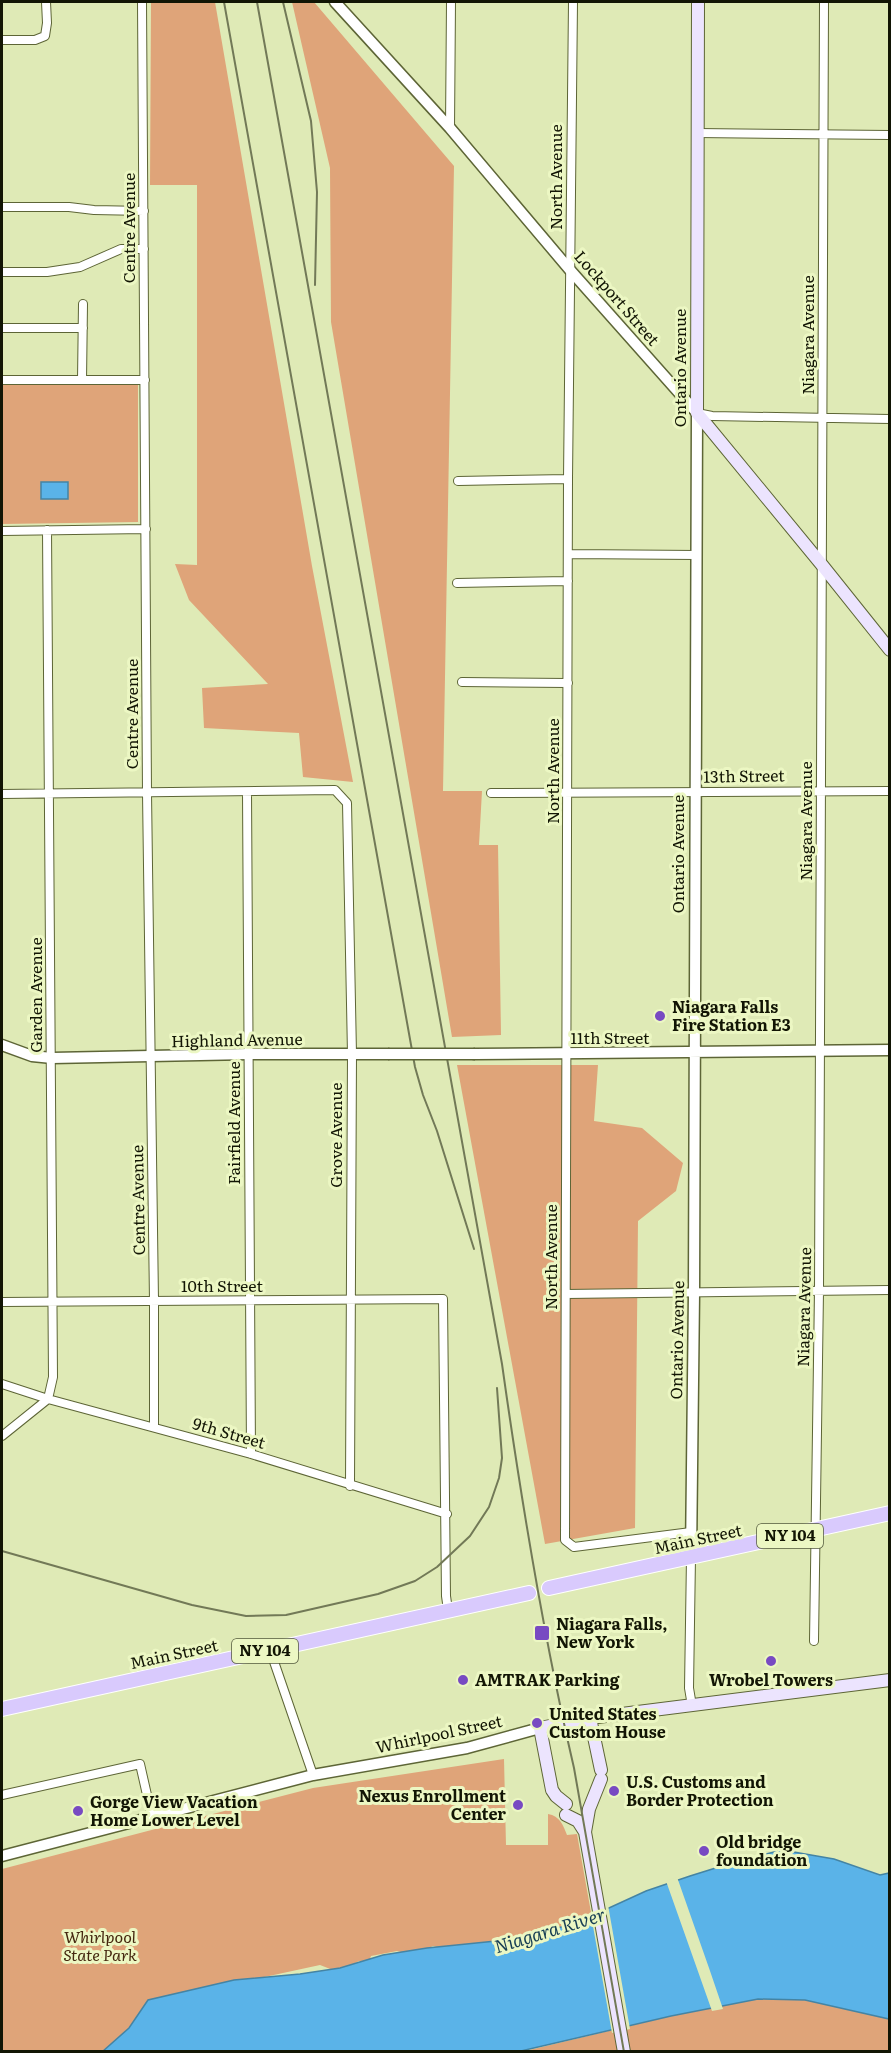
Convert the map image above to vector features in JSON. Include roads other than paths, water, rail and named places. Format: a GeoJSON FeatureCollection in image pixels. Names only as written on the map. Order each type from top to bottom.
{"type":"FeatureCollection","features":[{"type":"Feature","properties":{"kind":"main road","name":"Ontario Avenue"},"geometry":{"type":"LineString","coordinates":[[697,413],[698,2]]}},
{"type":"Feature","properties":{"kind":"main road","name":"Lockport Street"},"geometry":{"type":"LineString","coordinates":[[697,413],[890,650]]}},
{"type":"Feature","properties":{"kind":"main road","name":"Main Street"},"geometry":{"type":"LineString","coordinates":[[549,1588],[890,1513]]}},
{"type":"Feature","properties":{"kind":"main road","name":"Main Street"},"geometry":{"type":"LineString","coordinates":[[2,1709],[529,1593]]}},
{"type":"Feature","properties":{"kind":"main road","name":"Whirlpool Street"},"geometry":{"type":"LineString","coordinates":[[540,1728],[590,1718],[890,1680]]}},
{"type":"Feature","properties":{"kind":"main road"},"geometry":{"type":"LineString","coordinates":[[585,1832],[589,1809],[601,1775],[590,1718]]}},
{"type":"Feature","properties":{"kind":"main road"},"geometry":{"type":"LineString","coordinates":[[540,1728],[551,1784],[565,1809],[580,1823],[585,1832],[624,2052]]}},
{"type":"Feature","properties":{"kind":"street"},"geometry":{"type":"LineString","coordinates":[[2,40],[35,40],[45,36],[46,2]]}},
{"type":"Feature","properties":{"kind":"street","name":"Centre Avenue"},"geometry":{"type":"LineString","coordinates":[[142,2],[154,1427]]}},
{"type":"Feature","properties":{"kind":"street","name":"Lockport Street"},"geometry":{"type":"LineString","coordinates":[[335,2],[450,128],[570,270],[697,413]]}},
{"type":"Feature","properties":{"kind":"street"},"geometry":{"type":"LineString","coordinates":[[450,128],[451,2]]}},
{"type":"Feature","properties":{"kind":"street","name":"North Avenue"},"geometry":{"type":"LineString","coordinates":[[573,2],[568,479],[566,1540],[574,1547],[691,1532]]}},
{"type":"Feature","properties":{"kind":"street","name":"Niagara Avenue"},"geometry":{"type":"LineString","coordinates":[[814,1641],[819,1292],[824,2]]}},
{"type":"Feature","properties":{"kind":"street"},"geometry":{"type":"LineString","coordinates":[[697,133],[890,135]]}},
{"type":"Feature","properties":{"kind":"street"},"geometry":{"type":"LineString","coordinates":[[2,207],[69,207],[144,211]]}},
{"type":"Feature","properties":{"kind":"street"},"geometry":{"type":"LineString","coordinates":[[2,272],[47,272],[80,267],[121,249],[144,249]]}},
{"type":"Feature","properties":{"kind":"street"},"geometry":{"type":"LineString","coordinates":[[82,380],[83,304]]}},
{"type":"Feature","properties":{"kind":"street"},"geometry":{"type":"LineString","coordinates":[[2,328],[82,328]]}},
{"type":"Feature","properties":{"kind":"street"},"geometry":{"type":"LineString","coordinates":[[2,380],[145,380]]}},
{"type":"Feature","properties":{"kind":"street"},"geometry":{"type":"LineString","coordinates":[[697,413],[712,416],[890,419]]}},
{"type":"Feature","properties":{"kind":"street","name":"Ontario Avenue"},"geometry":{"type":"LineString","coordinates":[[692,1706],[689,1688],[694,1293],[697,413]]}},
{"type":"Feature","properties":{"kind":"street"},"geometry":{"type":"LineString","coordinates":[[458,481],[568,479]]}},
{"type":"Feature","properties":{"kind":"street"},"geometry":{"type":"LineString","coordinates":[[2,531],[146,529]]}},
{"type":"Feature","properties":{"kind":"street","name":"Garden Avenue"},"geometry":{"type":"LineString","coordinates":[[47,530],[54,1301],[53,1377],[48,1399]]}},
{"type":"Feature","properties":{"kind":"street"},"geometry":{"type":"LineString","coordinates":[[569,554],[697,555]]}},
{"type":"Feature","properties":{"kind":"street"},"geometry":{"type":"LineString","coordinates":[[457,582],[568,581]]}},
{"type":"Feature","properties":{"kind":"street"},"geometry":{"type":"LineString","coordinates":[[462,682],[568,684]]}},
{"type":"Feature","properties":{"kind":"street","name":"Grove Avenue"},"geometry":{"type":"LineString","coordinates":[[247,792],[335,790],[347,803],[352,1054],[350,1486]]}},
{"type":"Feature","properties":{"kind":"street","name":"13th Street"},"geometry":{"type":"LineString","coordinates":[[491,793],[890,791]]}},
{"type":"Feature","properties":{"kind":"street"},"geometry":{"type":"LineString","coordinates":[[2,794],[247,792]]}},
{"type":"Feature","properties":{"kind":"street","name":"Fairfield Avenue"},"geometry":{"type":"LineString","coordinates":[[247,792],[251,1454]]}},
{"type":"Feature","properties":{"kind":"street","name":"Highland Avenue"},"geometry":{"type":"LineString","coordinates":[[2,1045],[32,1056],[52,1058],[249,1054],[475,1054]]}},
{"type":"Feature","properties":{"kind":"street","name":"11th Street"},"geometry":{"type":"LineString","coordinates":[[475,1054],[890,1050]]}},
{"type":"Feature","properties":{"kind":"street"},"geometry":{"type":"LineString","coordinates":[[566,1294],[890,1290]]}},
{"type":"Feature","properties":{"kind":"street","name":"10th Street"},"geometry":{"type":"LineString","coordinates":[[2,1302],[443,1299],[447,1514]]}},
{"type":"Feature","properties":{"kind":"street","name":"9th Street"},"geometry":{"type":"LineString","coordinates":[[2,1384],[48,1399],[251,1454],[447,1514]]}},
{"type":"Feature","properties":{"kind":"street"},"geometry":{"type":"LineString","coordinates":[[2,1436],[48,1399]]}},
{"type":"Feature","properties":{"kind":"street"},"geometry":{"type":"LineString","coordinates":[[447,1514],[446,1596],[448,1611]]}},
{"type":"Feature","properties":{"kind":"street"},"geometry":{"type":"LineString","coordinates":[[270,1650],[313,1775]]}},
{"type":"Feature","properties":{"kind":"street","name":"Whirlpool Street"},"geometry":{"type":"LineString","coordinates":[[2,1856],[313,1775],[466,1748],[540,1728]]}},
{"type":"Feature","properties":{"kind":"street"},"geometry":{"type":"LineString","coordinates":[[2,1795],[140,1764],[152,1817]]}},
{"type":"Feature","properties":{"kind":"water"},"geometry":{"type":"Polygon","coordinates":[[[41,482],[68,482],[68,499],[41,499],[41,482]]]}},
{"type":"Feature","properties":{"kind":"water","name":"Niagara River"},"geometry":{"type":"Polygon","coordinates":[[[782,1850],[834,1859],[880,1875],[889,1873],[889,2019],[805,2000],[758,1999],[671,2016],[521,2051],[102,2052],[129,2028],[148,2000],[234,1980],[340,1968],[383,1955],[506,1940],[574,1924],[646,1891],[738,1861],[782,1850]]]}},
{"type":"Feature","properties":{"kind":"railway"},"geometry":{"type":"LineString","coordinates":[[224,2],[415,1067],[474,1249]]}},
{"type":"Feature","properties":{"kind":"railway"},"geometry":{"type":"LineString","coordinates":[[257,2],[502,1364],[552,1668],[574,1768],[624,2052]]}},
{"type":"Feature","properties":{"kind":"railway"},"geometry":{"type":"LineString","coordinates":[[283,2],[311,121],[317,192],[315,285]]}},
{"type":"Feature","properties":{"kind":"railway"},"geometry":{"type":"LineString","coordinates":[[2,1551],[192,1605],[246,1616],[286,1615],[378,1594],[415,1581],[437,1567],[470,1536],[489,1507],[499,1478],[502,1458],[497,1388]]}},
{"type":"Feature","properties":{"kind":"place","name":"Niagara Falls Fire Station E3"},"geometry":{"type":"Point","coordinates":[660,1016]}},
{"type":"Feature","properties":{"kind":"place","name":"Niagara Falls, New York"},"geometry":{"type":"Point","coordinates":[542,1633]}},
{"type":"Feature","properties":{"kind":"place","name":"Wrobel Towers"},"geometry":{"type":"Point","coordinates":[771,1661]}},
{"type":"Feature","properties":{"kind":"place","name":"AMTRAK Parking"},"geometry":{"type":"Point","coordinates":[463,1680]}},
{"type":"Feature","properties":{"kind":"place","name":"United States Custom House"},"geometry":{"type":"Point","coordinates":[537,1723]}},
{"type":"Feature","properties":{"kind":"place","name":"U.S. Customs and Border Protection"},"geometry":{"type":"Point","coordinates":[614,1791]}},
{"type":"Feature","properties":{"kind":"place","name":"Nexus Enrollment Center"},"geometry":{"type":"Point","coordinates":[518,1805]}},
{"type":"Feature","properties":{"kind":"place","name":"Gorge View Vacation Home Lower Level"},"geometry":{"type":"Point","coordinates":[78,1811]}},
{"type":"Feature","properties":{"kind":"place","name":"Old bridge foundation"},"geometry":{"type":"Point","coordinates":[704,1851]}},
{"type":"Feature","properties":{"kind":"park label","name":"Whirlpool State Park"},"geometry":{"type":"Point","coordinates":[100,1946]}}]}
